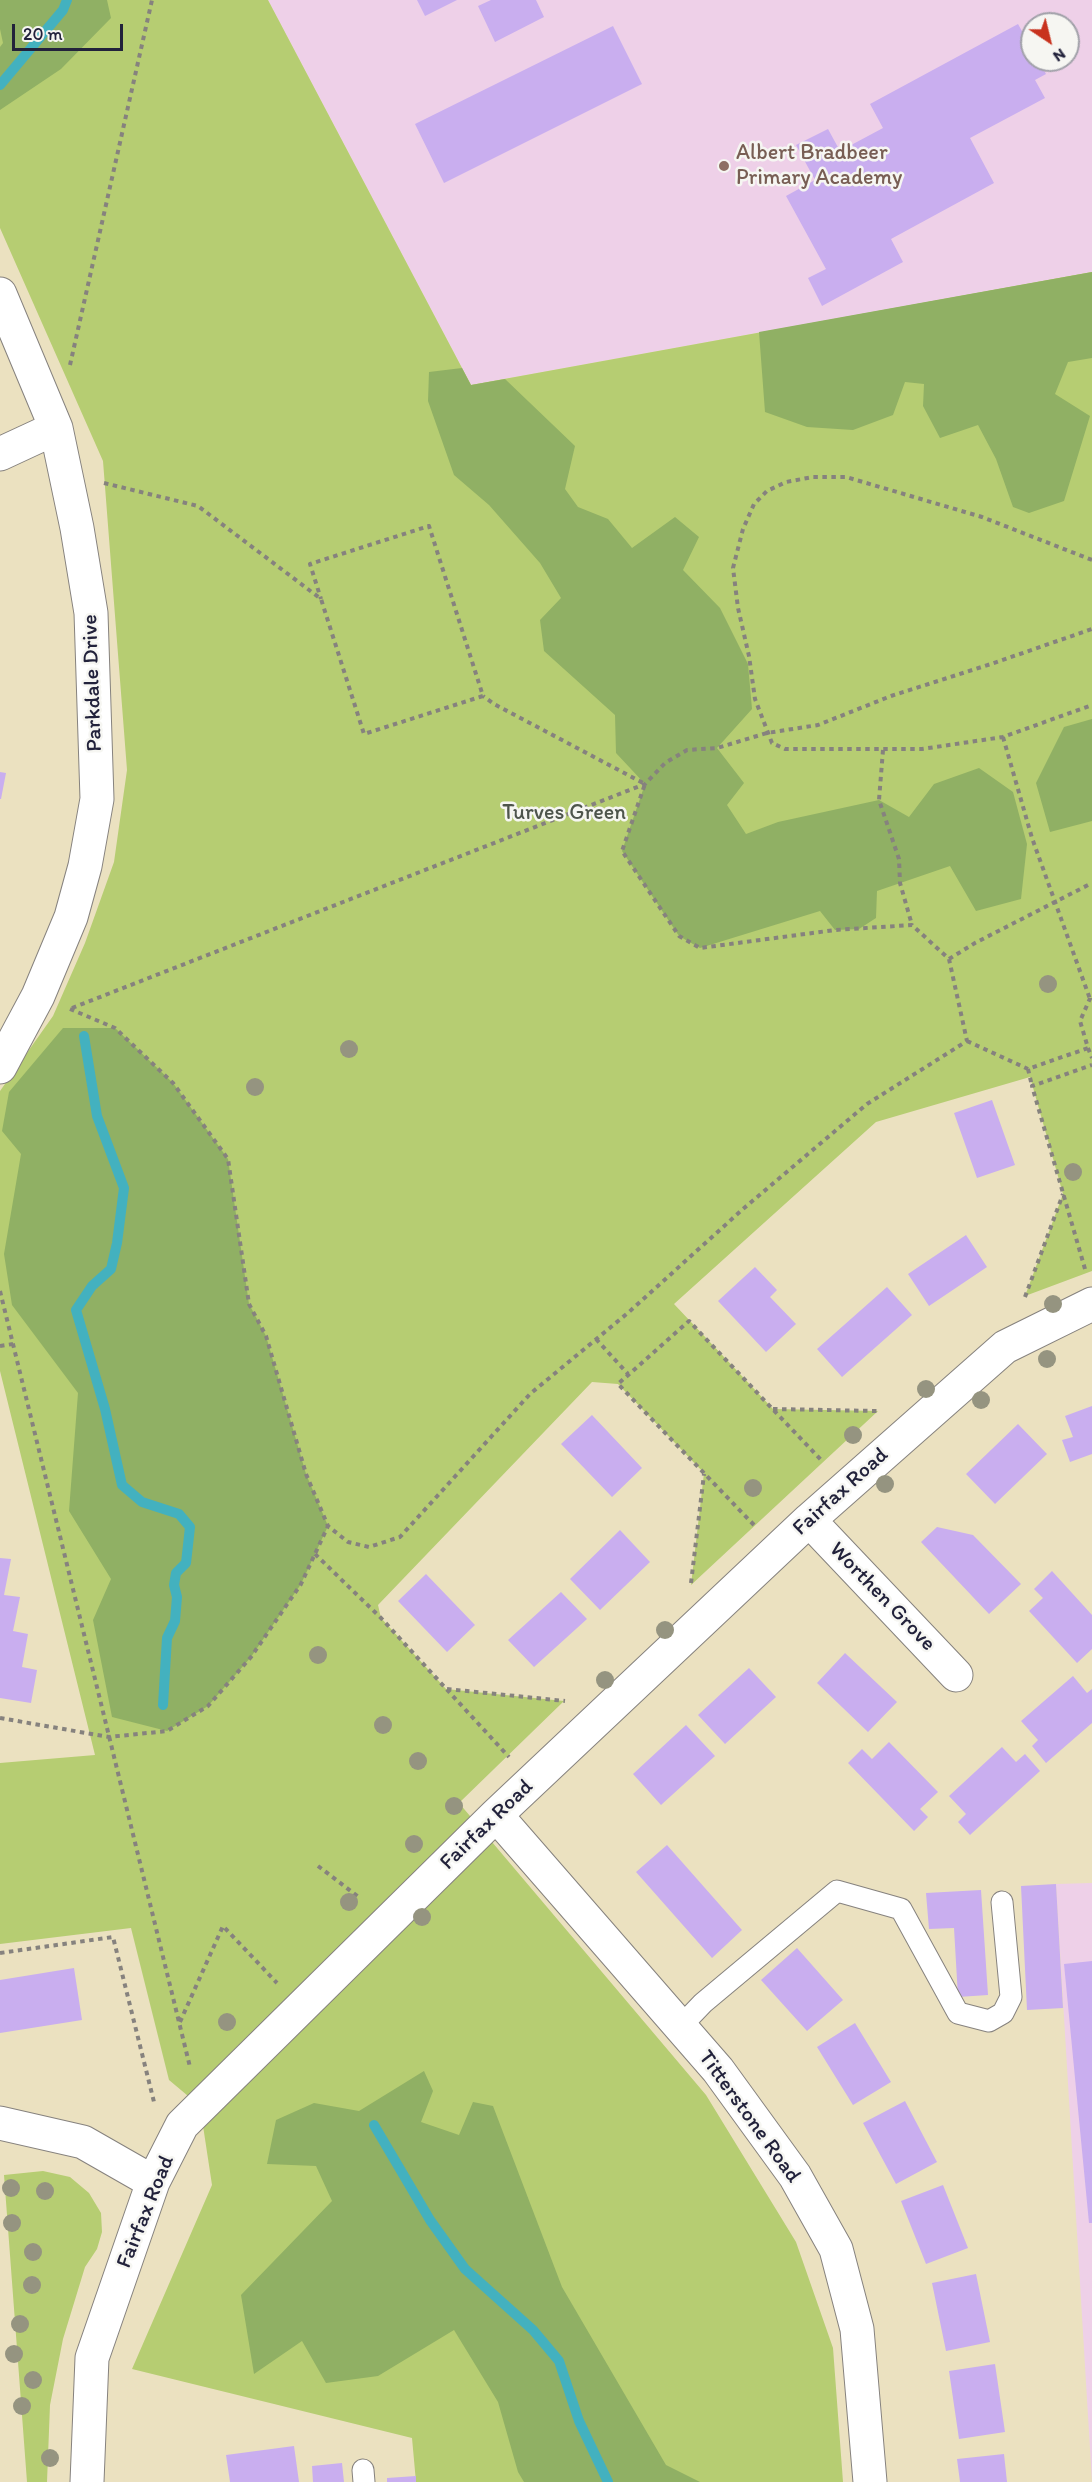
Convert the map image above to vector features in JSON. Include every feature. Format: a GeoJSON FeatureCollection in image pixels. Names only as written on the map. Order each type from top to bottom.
{"type":"FeatureCollection","features":[{"type":"Feature","properties":{"kind":"street","name":"Parkdale Drive"},"geometry":{"type":"LineString","coordinates":[[0,294],[56,428],[66,474],[91,613],[97,799],[85,866],[71,917],[38,996],[0,1067]]}},
{"type":"Feature","properties":{"kind":"street"},"geometry":{"type":"LineString","coordinates":[[0,454],[56,428]]}},
{"type":"Feature","properties":{"kind":"street","name":"Fairfax Road"},"geometry":{"type":"LineString","coordinates":[[87,2482],[92,2358],[160,2168],[182,2125],[496,1815],[809,1520],[1005,1347],[1089,1288]]}},
{"type":"Feature","properties":{"kind":"street","name":"Worthen Grove"},"geometry":{"type":"LineString","coordinates":[[809,1520],[956,1675]]}},
{"type":"Feature","properties":{"kind":"street","name":"Titterstone Road"},"geometry":{"type":"LineString","coordinates":[[496,1815],[718,2070],[795,2176],[836,2250],[857,2329],[870,2482]]}},
{"type":"Feature","properties":{"kind":"street"},"geometry":{"type":"LineString","coordinates":[[0,2123],[83,2142],[160,2168]]}},
{"type":"Feature","properties":{"kind":"lane"},"geometry":{"type":"LineString","coordinates":[[680,2026],[837,1891],[901,1909],[958,2013],[989,2021],[1003,2013],[1011,1997],[1002,1902]]}},
{"type":"Feature","properties":{"kind":"path"},"geometry":{"type":"LineString","coordinates":[[69,370],[152,0]]}},
{"type":"Feature","properties":{"kind":"path"},"geometry":{"type":"LineString","coordinates":[[66,474],[198,506],[321,599]]}},
{"type":"Feature","properties":{"kind":"path"},"geometry":{"type":"LineString","coordinates":[[1092,560],[982,517],[846,477],[813,477],[786,482],[767,491],[754,504],[743,529],[733,568],[755,699],[772,743],[785,749],[922,749],[1003,737],[1092,705]]}},
{"type":"Feature","properties":{"kind":"path"},"geometry":{"type":"LineString","coordinates":[[483,696],[364,734],[310,564],[429,526],[483,696],[645,784]]}},
{"type":"Feature","properties":{"kind":"path"},"geometry":{"type":"LineString","coordinates":[[912,925],[835,930],[700,948],[679,936],[622,851],[645,784],[665,763],[687,750],[717,748],[767,733],[818,725],[891,696],[1092,629]]}},
{"type":"Feature","properties":{"kind":"path"},"geometry":{"type":"LineString","coordinates":[[1003,737],[1032,838],[1091,996],[1080,1022],[1092,1058]]}},
{"type":"Feature","properties":{"kind":"path"},"geometry":{"type":"LineString","coordinates":[[883,750],[879,800],[899,859],[900,883],[912,925],[949,959],[967,1041]]}},
{"type":"Feature","properties":{"kind":"path"},"geometry":{"type":"LineString","coordinates":[[645,784],[69,1009],[115,1028],[165,1075],[228,1159],[249,1304],[266,1336],[306,1474],[328,1526],[348,1542],[369,1547],[400,1537],[530,1394],[867,1104],[967,1041]]}},
{"type":"Feature","properties":{"kind":"path"},"geometry":{"type":"LineString","coordinates":[[949,959],[975,943],[1092,883]]}},
{"type":"Feature","properties":{"kind":"path"},"geometry":{"type":"LineString","coordinates":[[967,1041],[1028,1069],[1088,1048]]}},
{"type":"Feature","properties":{"kind":"path"},"geometry":{"type":"LineString","coordinates":[[1032,1086],[1092,1065]]}},
{"type":"Feature","properties":{"kind":"path"},"geometry":{"type":"LineString","coordinates":[[1028,1069],[1089,1288]]}},
{"type":"Feature","properties":{"kind":"path"},"geometry":{"type":"LineString","coordinates":[[1005,1347],[1063,1194]]}},
{"type":"Feature","properties":{"kind":"path"},"geometry":{"type":"LineString","coordinates":[[0,1291],[200,2106]]}},
{"type":"Feature","properties":{"kind":"path"},"geometry":{"type":"LineString","coordinates":[[777,1550],[618,1384],[628,1374],[689,1321],[847,1487]]}},
{"type":"Feature","properties":{"kind":"path"},"geometry":{"type":"LineString","coordinates":[[596,1339],[628,1374]]}},
{"type":"Feature","properties":{"kind":"path"},"geometry":{"type":"LineString","coordinates":[[0,1346],[13,1344]]}},
{"type":"Feature","properties":{"kind":"path"},"geometry":{"type":"LineString","coordinates":[[773,1409],[878,1411]]}},
{"type":"Feature","properties":{"kind":"path"},"geometry":{"type":"LineString","coordinates":[[691,1585],[704,1473]]}},
{"type":"Feature","properties":{"kind":"path"},"geometry":{"type":"LineString","coordinates":[[0,1718],[109,1737],[167,1731],[208,1706],[251,1657],[301,1584],[328,1526]]}},
{"type":"Feature","properties":{"kind":"path"},"geometry":{"type":"LineString","coordinates":[[315,1554],[381,1618],[532,1781]]}},
{"type":"Feature","properties":{"kind":"path"},"geometry":{"type":"LineString","coordinates":[[446,1689],[612,1706]]}},
{"type":"Feature","properties":{"kind":"path"},"geometry":{"type":"LineString","coordinates":[[318,1866],[390,1920]]}},
{"type":"Feature","properties":{"kind":"path"},"geometry":{"type":"LineString","coordinates":[[179,2023],[223,1926],[300,2007]]}},
{"type":"Feature","properties":{"kind":"path"},"geometry":{"type":"LineString","coordinates":[[0,1953],[113,1937],[160,2168]]}},
{"type":"Feature","properties":{"kind":"shaded area","name":"Albert Bradbeer Primary Academy"},"geometry":{"type":"Polygon","coordinates":[[[268,0],[1092,0],[1092,272],[471,385],[268,0]]]}},
{"type":"Feature","properties":{"kind":"shaded area"},"geometry":{"type":"Polygon","coordinates":[[[1092,1883],[1092,2482],[1056,1884],[1092,1883]]]}},
{"type":"Feature","properties":{"kind":"green space","name":"Turves Green"},"geometry":{"type":"Polygon","coordinates":[[[0,0],[268,0],[471,385],[1092,272],[1092,1271],[1025,1296],[1063,1194],[1030,1077],[876,1122],[674,1304],[773,1409],[878,1411],[691,1585],[704,1473],[618,1384],[592,1382],[378,1605],[381,1618],[446,1689],[564,1701],[459,1803],[706,2095],[796,2242],[833,2348],[843,2482],[416,2482],[412,2438],[132,2369],[212,2185],[200,2106],[169,2080],[131,1928],[0,1944],[0,1763],[95,1755],[0,1371],[0,1091],[53,1016],[85,943],[114,862],[127,770],[103,461],[0,228],[0,0]]]}},
{"type":"Feature","properties":{"kind":"green space"},"geometry":{"type":"Polygon","coordinates":[[[0,0],[107,0],[111,18],[61,69],[0,110],[0,47],[3,43],[0,29],[0,0]]]}},
{"type":"Feature","properties":{"kind":"green space"},"geometry":{"type":"Polygon","coordinates":[[[1092,272],[1092,358],[1068,362],[1055,394],[1090,416],[1064,501],[1029,513],[1013,507],[996,459],[978,425],[940,438],[923,406],[924,384],[905,382],[893,415],[853,430],[807,427],[765,412],[759,332],[1092,272]]]}},
{"type":"Feature","properties":{"kind":"green space"},"geometry":{"type":"Polygon","coordinates":[[[462,368],[471,385],[505,379],[575,446],[565,489],[578,507],[608,519],[632,548],[675,517],[699,537],[683,570],[720,608],[748,664],[752,709],[717,748],[744,783],[727,805],[746,834],[778,822],[879,800],[909,817],[934,784],[979,768],[1013,792],[1027,844],[1021,899],[976,911],[950,866],[877,891],[876,918],[859,929],[835,930],[820,911],[700,948],[679,936],[622,851],[645,784],[616,753],[615,715],[544,651],[540,620],[561,598],[540,563],[489,505],[454,475],[428,401],[429,372],[462,368]]]}},
{"type":"Feature","properties":{"kind":"green space"},"geometry":{"type":"Polygon","coordinates":[[[1092,719],[1092,821],[1050,832],[1036,783],[1064,727],[1092,719]]]}},
{"type":"Feature","properties":{"kind":"green space"},"geometry":{"type":"Polygon","coordinates":[[[63,1028],[115,1028],[173,1083],[228,1159],[249,1304],[266,1336],[306,1474],[328,1526],[301,1584],[251,1657],[208,1706],[167,1731],[112,1717],[93,1620],[111,1579],[69,1511],[78,1393],[12,1305],[4,1254],[21,1154],[2,1131],[9,1092],[63,1028]]]}},
{"type":"Feature","properties":{"kind":"green space"},"geometry":{"type":"Polygon","coordinates":[[[424,2071],[433,2091],[421,2122],[459,2135],[473,2102],[493,2106],[562,2287],[666,2465],[700,2482],[524,2482],[518,2472],[498,2402],[454,2330],[378,2376],[326,2383],[302,2341],[254,2374],[241,2295],[332,2201],[316,2166],[267,2164],[276,2120],[314,2103],[359,2111],[424,2071]]]}},
{"type":"Feature","properties":{"kind":"green space"},"geometry":{"type":"Polygon","coordinates":[[[43,2171],[70,2177],[89,2193],[101,2213],[102,2232],[97,2249],[85,2267],[63,2339],[50,2405],[47,2482],[27,2482],[4,2175],[43,2171]]]}},
{"type":"Feature","properties":{"kind":"building"},"geometry":{"type":"Polygon","coordinates":[[[417,0],[457,0],[425,16],[417,0]]]}},
{"type":"Feature","properties":{"kind":"building"},"geometry":{"type":"Polygon","coordinates":[[[491,0],[536,0],[544,17],[495,42],[478,6],[491,0]]]}},
{"type":"Feature","properties":{"kind":"building"},"geometry":{"type":"Polygon","coordinates":[[[1018,24],[1020,28],[1020,72],[1045,72],[1046,74],[1035,80],[1045,98],[970,138],[994,183],[891,239],[903,262],[822,306],[808,278],[826,269],[786,196],[815,180],[796,145],[828,129],[840,151],[883,128],[870,104],[1018,24]]]}},
{"type":"Feature","properties":{"kind":"building"},"geometry":{"type":"Polygon","coordinates":[[[613,26],[642,84],[444,183],[415,124],[613,26]]]}},
{"type":"Feature","properties":{"kind":"building"},"geometry":{"type":"Polygon","coordinates":[[[0,772],[6,773],[1,799],[0,799],[0,772]]]}},
{"type":"Feature","properties":{"kind":"building"},"geometry":{"type":"Polygon","coordinates":[[[992,1100],[1015,1165],[977,1178],[954,1113],[992,1100]]]}},
{"type":"Feature","properties":{"kind":"building"},"geometry":{"type":"Polygon","coordinates":[[[966,1235],[987,1267],[929,1306],[908,1274],[966,1235]]]}},
{"type":"Feature","properties":{"kind":"building"},"geometry":{"type":"Polygon","coordinates":[[[755,1267],[777,1290],[770,1297],[796,1324],[766,1352],[718,1301],[755,1267]]]}},
{"type":"Feature","properties":{"kind":"building"},"geometry":{"type":"Polygon","coordinates":[[[887,1287],[912,1315],[842,1377],[817,1349],[887,1287]]]}},
{"type":"Feature","properties":{"kind":"building"},"geometry":{"type":"Polygon","coordinates":[[[1092,1406],[1092,1454],[1070,1462],[1062,1440],[1073,1437],[1065,1416],[1092,1406]]]}},
{"type":"Feature","properties":{"kind":"building"},"geometry":{"type":"Polygon","coordinates":[[[592,1415],[642,1468],[612,1497],[561,1444],[592,1415]]]}},
{"type":"Feature","properties":{"kind":"building"},"geometry":{"type":"Polygon","coordinates":[[[1018,1424],[1047,1454],[995,1504],[966,1474],[1018,1424]]]}},
{"type":"Feature","properties":{"kind":"building"},"geometry":{"type":"Polygon","coordinates":[[[937,1527],[973,1535],[1021,1584],[989,1614],[921,1542],[937,1527]]]}},
{"type":"Feature","properties":{"kind":"building"},"geometry":{"type":"Polygon","coordinates":[[[620,1530],[650,1562],[600,1610],[570,1579],[620,1530]]]}},
{"type":"Feature","properties":{"kind":"building"},"geometry":{"type":"Polygon","coordinates":[[[0,1558],[11,1559],[4,1595],[20,1597],[13,1631],[28,1634],[22,1667],[37,1670],[31,1703],[0,1698],[0,1558]]]}},
{"type":"Feature","properties":{"kind":"building"},"geometry":{"type":"Polygon","coordinates":[[[1052,1571],[1092,1615],[1092,1649],[1077,1663],[1029,1611],[1043,1598],[1034,1589],[1052,1571]]]}},
{"type":"Feature","properties":{"kind":"building"},"geometry":{"type":"Polygon","coordinates":[[[426,1574],[475,1625],[447,1652],[398,1601],[426,1574]]]}},
{"type":"Feature","properties":{"kind":"building"},"geometry":{"type":"Polygon","coordinates":[[[561,1592],[587,1619],[534,1667],[508,1640],[561,1592]]]}},
{"type":"Feature","properties":{"kind":"building"},"geometry":{"type":"Polygon","coordinates":[[[845,1653],[897,1702],[868,1732],[817,1683],[845,1653]]]}},
{"type":"Feature","properties":{"kind":"building"},"geometry":{"type":"Polygon","coordinates":[[[749,1668],[776,1697],[725,1744],[698,1715],[749,1668]]]}},
{"type":"Feature","properties":{"kind":"building"},"geometry":{"type":"Polygon","coordinates":[[[1073,1676],[1087,1693],[1092,1689],[1092,1723],[1046,1763],[1032,1746],[1038,1740],[1021,1721],[1073,1676]]]}},
{"type":"Feature","properties":{"kind":"building"},"geometry":{"type":"Polygon","coordinates":[[[686,1725],[715,1756],[661,1805],[633,1774],[686,1725]]]}},
{"type":"Feature","properties":{"kind":"building"},"geometry":{"type":"Polygon","coordinates":[[[889,1742],[938,1792],[920,1809],[928,1817],[914,1831],[848,1763],[862,1749],[872,1759],[889,1742]]]}},
{"type":"Feature","properties":{"kind":"building"},"geometry":{"type":"Polygon","coordinates":[[[1002,1747],[1016,1762],[1025,1754],[1040,1771],[970,1835],[958,1822],[966,1814],[949,1796],[1002,1747]]]}},
{"type":"Feature","properties":{"kind":"building"},"geometry":{"type":"Polygon","coordinates":[[[667,1845],[742,1930],[712,1958],[636,1872],[667,1845]]]}},
{"type":"Feature","properties":{"kind":"building"},"geometry":{"type":"Polygon","coordinates":[[[1056,1884],[1063,2008],[1027,2010],[1021,1886],[1056,1884]]]}},
{"type":"Feature","properties":{"kind":"building"},"geometry":{"type":"Polygon","coordinates":[[[981,1890],[988,1995],[958,1997],[954,1928],[929,1929],[926,1893],[981,1890]]]}},
{"type":"Feature","properties":{"kind":"building"},"geometry":{"type":"Polygon","coordinates":[[[797,1948],[843,2000],[807,2031],[761,1980],[797,1948]]]}},
{"type":"Feature","properties":{"kind":"building"},"geometry":{"type":"Polygon","coordinates":[[[1092,1961],[1092,2223],[1089,2223],[1064,1964],[1092,1961]]]}},
{"type":"Feature","properties":{"kind":"building"},"geometry":{"type":"Polygon","coordinates":[[[74,1968],[82,2020],[0,2033],[0,1980],[74,1968]]]}},
{"type":"Feature","properties":{"kind":"building"},"geometry":{"type":"Polygon","coordinates":[[[855,2023],[891,2082],[853,2105],[817,2047],[855,2023]]]}},
{"type":"Feature","properties":{"kind":"building"},"geometry":{"type":"Polygon","coordinates":[[[905,2101],[937,2162],[896,2184],[863,2123],[905,2101]]]}},
{"type":"Feature","properties":{"kind":"building"},"geometry":{"type":"Polygon","coordinates":[[[943,2185],[968,2248],[926,2264],[901,2201],[943,2185]]]}},
{"type":"Feature","properties":{"kind":"building"},"geometry":{"type":"Polygon","coordinates":[[[976,2274],[990,2342],[946,2351],[932,2283],[976,2274]]]}},
{"type":"Feature","properties":{"kind":"building"},"geometry":{"type":"Polygon","coordinates":[[[995,2364],[1005,2432],[959,2439],[949,2371],[995,2364]]]}},
{"type":"Feature","properties":{"kind":"building"},"geometry":{"type":"Polygon","coordinates":[[[294,2446],[299,2482],[230,2482],[226,2455],[294,2446]]]}},
{"type":"Feature","properties":{"kind":"building"},"geometry":{"type":"Polygon","coordinates":[[[1004,2454],[1007,2482],[960,2482],[957,2459],[1004,2454]]]}},
{"type":"Feature","properties":{"kind":"building"},"geometry":{"type":"Polygon","coordinates":[[[342,2463],[344,2482],[313,2482],[312,2466],[342,2463]]]}},
{"type":"Feature","properties":{"kind":"building"},"geometry":{"type":"Polygon","coordinates":[[[416,2476],[416,2482],[387,2482],[387,2478],[416,2476]]]}},
{"type":"Feature","properties":{"kind":"waterway"},"geometry":{"type":"LineString","coordinates":[[0,85],[63,10],[67,0]]}},
{"type":"Feature","properties":{"kind":"waterway"},"geometry":{"type":"LineString","coordinates":[[84,1036],[97,1116],[124,1188],[117,1243],[111,1269],[92,1286],[76,1310],[105,1409],[122,1485],[142,1502],[179,1514],[190,1527],[186,1563],[176,1573],[174,1585],[177,1597],[175,1621],[167,1638],[163,1705]]}},
{"type":"Feature","properties":{"kind":"waterway"},"geometry":{"type":"LineString","coordinates":[[374,2125],[430,2220],[465,2269],[533,2330],[559,2361],[579,2421],[608,2482]]}},
{"type":"Feature","properties":{"kind":"place","name":"Albert Bradbeer Primary Academy"},"geometry":{"type":"Point","coordinates":[724,166]}}]}
